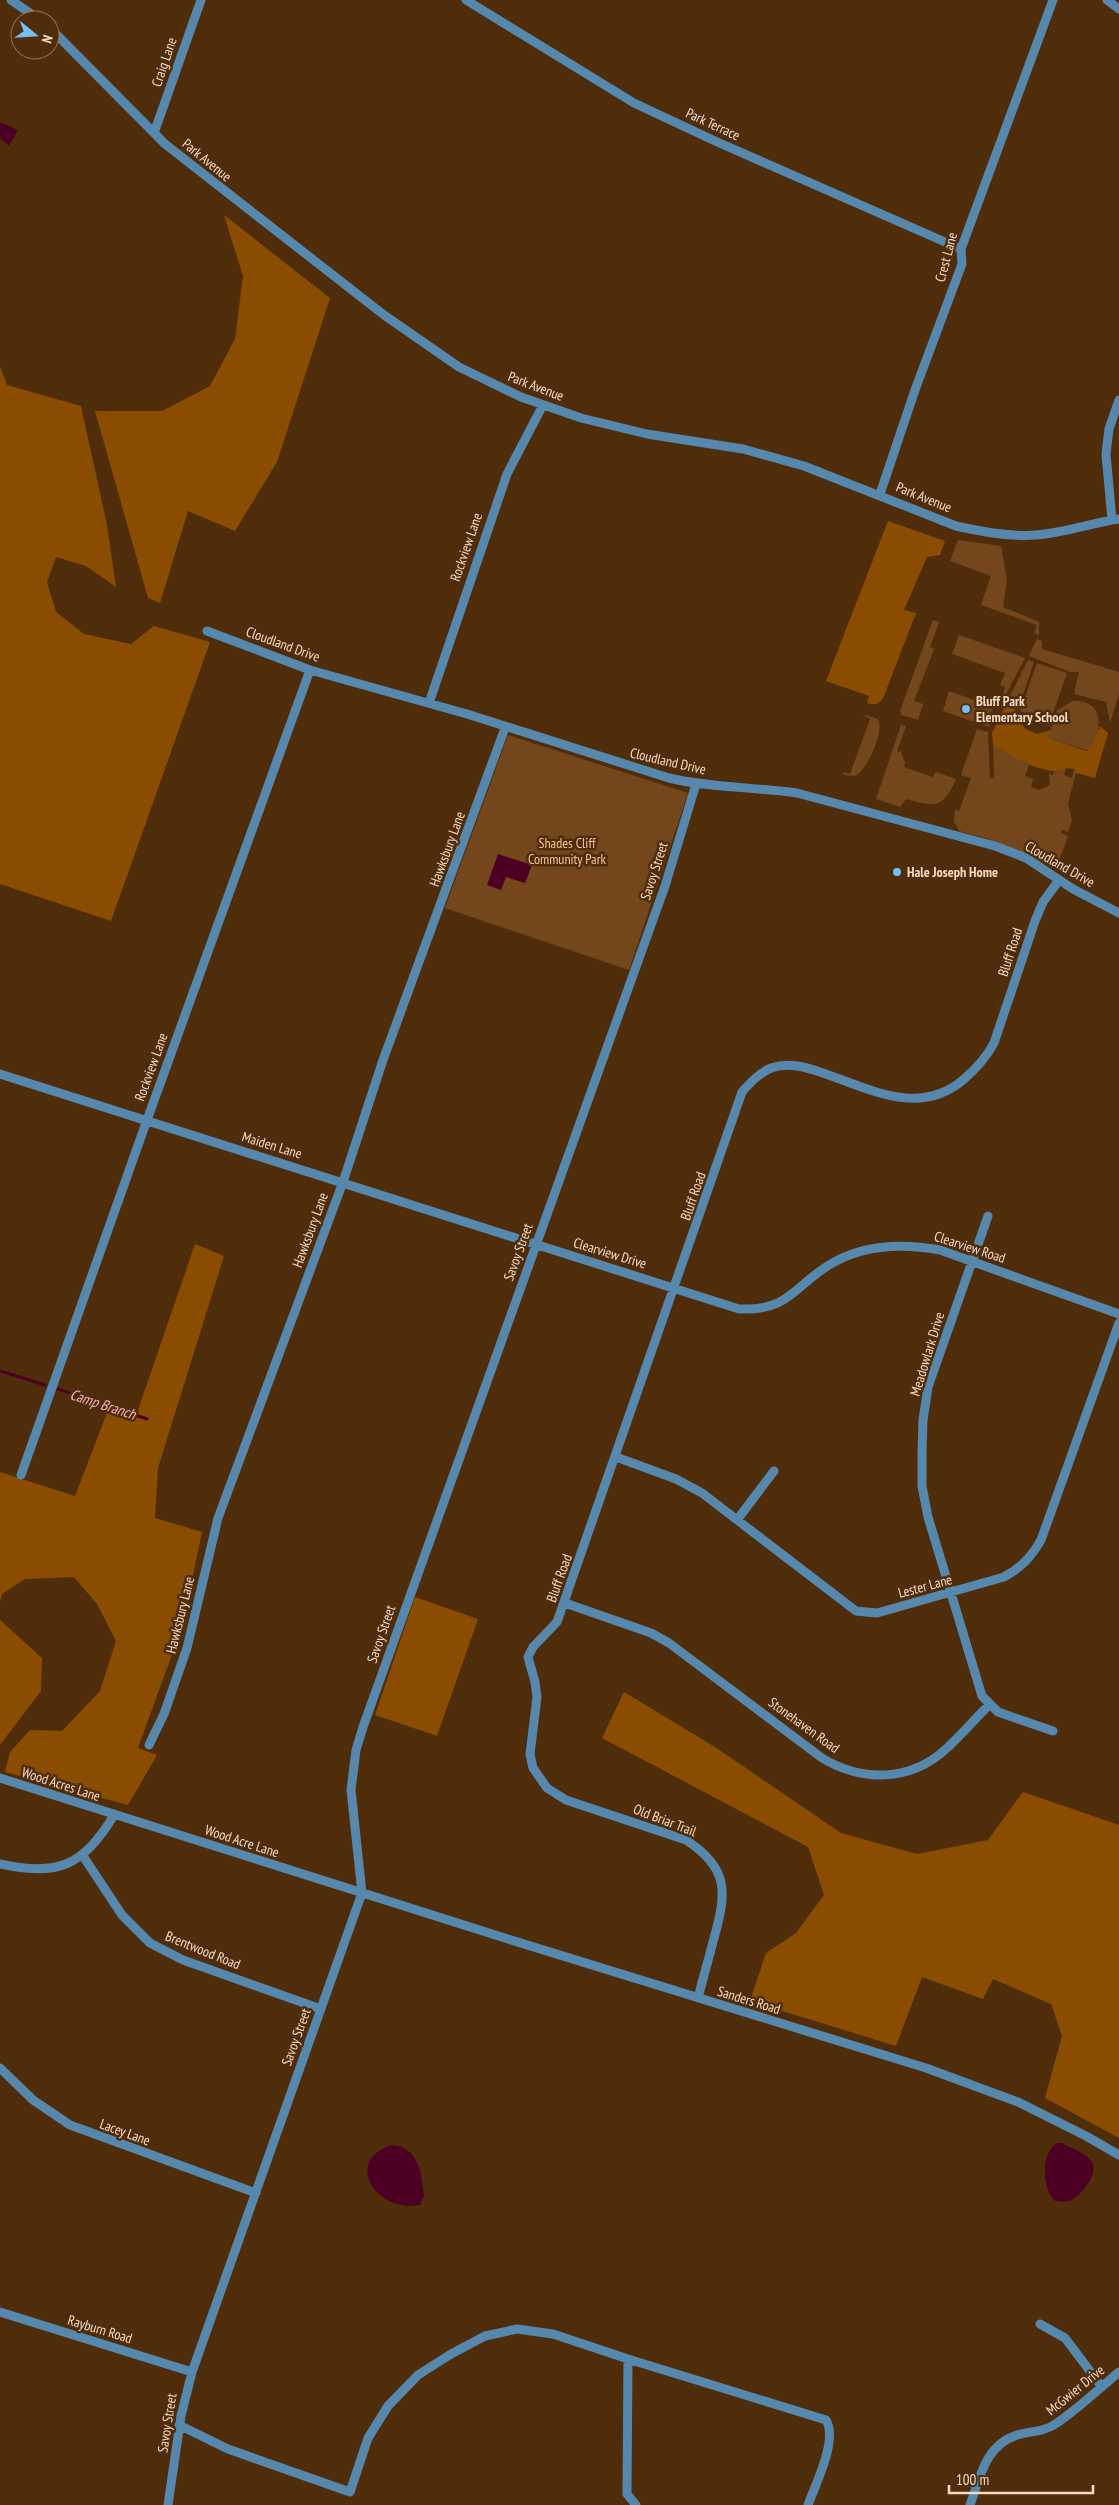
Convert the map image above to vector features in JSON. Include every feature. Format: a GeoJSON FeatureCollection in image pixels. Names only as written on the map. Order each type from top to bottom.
{"type":"FeatureCollection","features":[{"type":"Feature","properties":{"kind":"street"},"geometry":{"type":"LineString","coordinates":[[12,0],[26,10]]}},
{"type":"Feature","properties":{"kind":"street","name":"Craig Lane"},"geometry":{"type":"LineString","coordinates":[[154,134],[201,0]]}},
{"type":"Feature","properties":{"kind":"street","name":"Park Terrace"},"geometry":{"type":"LineString","coordinates":[[466,0],[634,103],[715,141],[960,249]]}},
{"type":"Feature","properties":{"kind":"street","name":"Crest Lane"},"geometry":{"type":"LineString","coordinates":[[880,494],[915,390],[962,264],[960,249],[1053,0]]}},
{"type":"Feature","properties":{"kind":"street"},"geometry":{"type":"LineString","coordinates":[[1106,0],[1119,9]]}},
{"type":"Feature","properties":{"kind":"street","name":"Park Avenue"},"geometry":{"type":"LineString","coordinates":[[60,38],[154,134],[216,186],[447,360],[490,383],[543,405],[623,429],[756,452],[804,466],[880,494],[956,526],[1012,536],[1036,535],[1116,520]]}},
{"type":"Feature","properties":{"kind":"street"},"geometry":{"type":"LineString","coordinates":[[1116,520],[1106,454],[1109,429],[1119,400]]}},
{"type":"Feature","properties":{"kind":"street","name":"Rockview Lane"},"geometry":{"type":"LineString","coordinates":[[429,704],[507,474],[543,405]]}},
{"type":"Feature","properties":{"kind":"street","name":"Cloudland Drive"},"geometry":{"type":"LineString","coordinates":[[208,631],[310,670],[696,784],[753,790],[766,788],[797,793],[995,846],[1026,858],[1059,880],[1119,913]]}},
{"type":"Feature","properties":{"kind":"street","name":"Rockview Lane"},"geometry":{"type":"LineString","coordinates":[[21,1475],[146,1120],[310,670]]}},
{"type":"Feature","properties":{"kind":"street","name":"Hawksbury Lane"},"geometry":{"type":"LineString","coordinates":[[149,1745],[164,1714],[187,1648],[218,1518],[342,1182],[383,1060],[506,728]]}},
{"type":"Feature","properties":{"kind":"street","name":"Savoy Street"},"geometry":{"type":"LineString","coordinates":[[168,2505],[179,2425],[192,2372],[362,1893],[351,1807],[356,1750],[661,896],[696,784]]}},
{"type":"Feature","properties":{"kind":"street","name":"Bluff Road"},"geometry":{"type":"LineString","coordinates":[[530,1742],[537,1697],[528,1656],[533,1647],[557,1622],[565,1603],[742,1092],[754,1078],[772,1068],[800,1065],[902,1100],[930,1098],[954,1087],[987,1057],[994,1042],[1035,921],[1043,902],[1059,880]]}},
{"type":"Feature","properties":{"kind":"street","name":"Maiden Lane"},"geometry":{"type":"LineString","coordinates":[[0,1074],[536,1244]]}},
{"type":"Feature","properties":{"kind":"street","name":"Meadowlark Drive"},"geometry":{"type":"LineString","coordinates":[[988,1216],[928,1387],[923,1420],[922,1486],[928,1516],[978,1687],[989,1705]]}},
{"type":"Feature","properties":{"kind":"street","name":"Clearview Drive"},"geometry":{"type":"LineString","coordinates":[[536,1244],[676,1287]]}},
{"type":"Feature","properties":{"kind":"street","name":"Clearview Road"},"geometry":{"type":"LineString","coordinates":[[676,1287],[739,1309],[753,1309],[781,1303],[829,1266],[866,1250],[894,1245],[917,1246],[940,1250],[1119,1314]]}},
{"type":"Feature","properties":{"kind":"street","name":"Lester Lane"},"geometry":{"type":"LineString","coordinates":[[616,1457],[702,1493],[856,1611],[877,1613],[1004,1577],[1018,1569],[1031,1556],[1041,1540],[1119,1324]]}},
{"type":"Feature","properties":{"kind":"street"},"geometry":{"type":"LineString","coordinates":[[737,1520],[774,1472]]}},
{"type":"Feature","properties":{"kind":"street","name":"Stonehaven Road"},"geometry":{"type":"LineString","coordinates":[[565,1603],[657,1636],[687,1654],[822,1758],[840,1767],[865,1775],[894,1775],[910,1770],[936,1757],[989,1705]]}},
{"type":"Feature","properties":{"kind":"street"},"geometry":{"type":"LineString","coordinates":[[989,1705],[998,1712],[1053,1731]]}},
{"type":"Feature","properties":{"kind":"street","name":"Old Briar Trail"},"geometry":{"type":"LineString","coordinates":[[530,1742],[533,1768],[547,1788],[566,1800],[686,1840],[703,1851],[714,1863],[722,1883],[723,1907],[698,1998]]}},
{"type":"Feature","properties":{"kind":"street","name":"Wood Acres Lane"},"geometry":{"type":"LineString","coordinates":[[0,1778],[114,1815]]}},
{"type":"Feature","properties":{"kind":"street"},"geometry":{"type":"LineString","coordinates":[[0,1864],[29,1871],[43,1870],[66,1864],[83,1856],[98,1840],[114,1815]]}},
{"type":"Feature","properties":{"kind":"street","name":"Wood Acre Lane"},"geometry":{"type":"LineString","coordinates":[[114,1815],[362,1893]]}},
{"type":"Feature","properties":{"kind":"street","name":"Brentwood Road"},"geometry":{"type":"LineString","coordinates":[[83,1856],[122,1915],[150,1943],[183,1960],[321,2009]]}},
{"type":"Feature","properties":{"kind":"street","name":"Sanders Road"},"geometry":{"type":"LineString","coordinates":[[362,1893],[987,2089],[1051,2118],[1119,2155]]}},
{"type":"Feature","properties":{"kind":"street","name":"Lacey Lane"},"geometry":{"type":"LineString","coordinates":[[0,2068],[33,2100],[70,2125],[256,2193]]}},
{"type":"Feature","properties":{"kind":"street","name":"Rayburn Road"},"geometry":{"type":"LineString","coordinates":[[0,2312],[192,2372]]}},
{"type":"Feature","properties":{"kind":"street"},"geometry":{"type":"LineString","coordinates":[[1040,2324],[1065,2338],[1102,2386]]}},
{"type":"Feature","properties":{"kind":"street"},"geometry":{"type":"LineString","coordinates":[[179,2425],[228,2449],[350,2492],[368,2438],[388,2406],[418,2375],[451,2354],[486,2336],[517,2329],[553,2334],[826,2420],[831,2428],[830,2441],[808,2505]]}},
{"type":"Feature","properties":{"kind":"street"},"geometry":{"type":"LineString","coordinates":[[628,2359],[628,2494],[636,2505]]}},
{"type":"Feature","properties":{"kind":"street","name":"McGwier Drive"},"geometry":{"type":"LineString","coordinates":[[970,2505],[985,2462],[999,2445],[1017,2435],[1042,2430],[1056,2424],[1119,2372]]}},
{"type":"Feature","properties":{"kind":"green space"},"geometry":{"type":"Polygon","coordinates":[[[958,540],[1001,546],[1007,580],[1003,607],[1039,622],[1039,635],[1034,633],[1037,625],[981,605],[991,576],[950,561],[958,540]]]}},
{"type":"Feature","properties":{"kind":"green space"},"geometry":{"type":"Polygon","coordinates":[[[933,620],[939,622],[930,647],[934,649],[914,701],[923,704],[918,720],[901,715],[900,711],[933,620]]]}},
{"type":"Feature","properties":{"kind":"green space"},"geometry":{"type":"Polygon","coordinates":[[[959,635],[1025,658],[997,712],[1005,687],[1000,685],[1005,673],[952,654],[959,635]]]}},
{"type":"Feature","properties":{"kind":"green space"},"geometry":{"type":"Polygon","coordinates":[[[1037,639],[1042,641],[1042,649],[1119,672],[1119,694],[1110,723],[1106,702],[1074,694],[1079,672],[1070,672],[1029,656],[1037,639]]]}},
{"type":"Feature","properties":{"kind":"green space"},"geometry":{"type":"Polygon","coordinates":[[[1028,660],[1034,662],[1018,710],[1009,698],[1028,660]]]}},
{"type":"Feature","properties":{"kind":"green space"},"geometry":{"type":"Polygon","coordinates":[[[1037,663],[1067,673],[1050,722],[1020,711],[1037,663]]]}},
{"type":"Feature","properties":{"kind":"green space"},"geometry":{"type":"Polygon","coordinates":[[[949,691],[993,707],[990,715],[994,716],[989,727],[943,711],[949,691]]]}},
{"type":"Feature","properties":{"kind":"green space"},"geometry":{"type":"Polygon","coordinates":[[[1073,701],[1084,702],[1096,711],[1099,726],[1090,751],[1048,738],[1057,710],[1073,701]]]}},
{"type":"Feature","properties":{"kind":"green space"},"geometry":{"type":"Polygon","coordinates":[[[863,714],[878,719],[880,724],[877,741],[865,767],[860,773],[855,776],[844,775],[843,772],[850,774],[870,719],[863,714]]]}},
{"type":"Feature","properties":{"kind":"green space"},"geometry":{"type":"Polygon","coordinates":[[[901,725],[906,726],[897,751],[901,752],[905,763],[904,767],[933,777],[936,772],[956,779],[947,796],[942,801],[931,804],[906,799],[900,807],[876,799],[901,725]]]}},
{"type":"Feature","properties":{"kind":"green space"},"geometry":{"type":"Polygon","coordinates":[[[977,729],[988,732],[990,778],[994,778],[993,745],[1029,765],[1025,776],[1033,779],[1031,787],[1039,790],[1050,785],[1049,773],[1052,775],[1054,772],[1066,767],[1064,775],[1072,778],[1074,769],[1076,773],[1068,803],[1072,821],[1068,832],[1062,830],[1061,833],[1068,836],[1058,864],[1052,867],[988,839],[959,831],[954,821],[955,810],[959,811],[971,778],[961,775],[977,729]]]}},
{"type":"Feature","properties":{"kind":"green space","name":"Shades Cliff Community Park"},"geometry":{"type":"Polygon","coordinates":[[[508,735],[688,793],[629,970],[445,908],[508,735]]]}},
{"type":"Feature","properties":{"kind":"shaded area"},"geometry":{"type":"Polygon","coordinates":[[[0,122],[18,130],[9,146],[0,138],[0,122]]]}},
{"type":"Feature","properties":{"kind":"shaded area"},"geometry":{"type":"Polygon","coordinates":[[[224,215],[330,298],[277,462],[235,531],[188,511],[160,603],[148,598],[95,411],[162,411],[210,386],[235,339],[243,276],[224,215]]]}},
{"type":"Feature","properties":{"kind":"shaded area"},"geometry":{"type":"Polygon","coordinates":[[[0,366],[7,385],[81,406],[107,525],[116,587],[86,566],[56,557],[47,582],[56,612],[84,634],[131,644],[154,626],[210,642],[111,921],[0,884],[0,366]]]}},
{"type":"Feature","properties":{"kind":"shaded area"},"geometry":{"type":"Polygon","coordinates":[[[888,521],[945,541],[940,555],[927,557],[904,610],[916,613],[884,696],[879,703],[872,704],[867,703],[869,696],[826,681],[888,521]]]}},
{"type":"Feature","properties":{"kind":"shaded area"},"geometry":{"type":"Polygon","coordinates":[[[1008,700],[1018,714],[1022,715],[1023,726],[1027,730],[1037,734],[1051,730],[1048,738],[1087,751],[1092,747],[1100,726],[1108,733],[1095,778],[1076,773],[1074,769],[1070,768],[1052,771],[1036,767],[993,745],[992,733],[1008,700]]]}},
{"type":"Feature","properties":{"kind":"shaded area"},"geometry":{"type":"Polygon","coordinates":[[[498,854],[532,865],[525,883],[506,877],[501,890],[487,885],[498,854]]]}},
{"type":"Feature","properties":{"kind":"shaded area"},"geometry":{"type":"Polygon","coordinates":[[[195,1244],[224,1256],[158,1468],[155,1518],[202,1532],[182,1627],[138,1748],[157,1755],[128,1805],[5,1772],[10,1752],[30,1730],[62,1731],[100,1691],[116,1641],[97,1604],[74,1577],[25,1579],[2,1594],[0,1602],[0,1472],[75,1496],[110,1405],[136,1416],[195,1244]]]}},
{"type":"Feature","properties":{"kind":"shaded area"},"geometry":{"type":"Polygon","coordinates":[[[415,1597],[478,1619],[437,1736],[375,1715],[415,1597]]]}},
{"type":"Feature","properties":{"kind":"shaded area"},"geometry":{"type":"Polygon","coordinates":[[[0,1620],[42,1658],[41,1691],[0,1745],[0,1620]]]}},
{"type":"Feature","properties":{"kind":"shaded area"},"geometry":{"type":"Polygon","coordinates":[[[624,1692],[715,1747],[841,1833],[917,1854],[988,1840],[1023,1792],[1119,1825],[1119,2138],[1045,2098],[1062,2036],[1051,2004],[993,1979],[983,1999],[922,1977],[896,2046],[750,2001],[766,1953],[796,1933],[824,1895],[808,1847],[602,1738],[624,1692]]]}},
{"type":"Feature","properties":{"kind":"shaded area"},"geometry":{"type":"Polygon","coordinates":[[[1057,2143],[1062,2143],[1082,2153],[1090,2159],[1094,2167],[1088,2184],[1075,2198],[1069,2201],[1055,2201],[1047,2188],[1045,2180],[1045,2163],[1052,2148],[1057,2143]]]}},
{"type":"Feature","properties":{"kind":"shaded area"},"geometry":{"type":"Polygon","coordinates":[[[392,2145],[408,2151],[417,2163],[422,2179],[424,2196],[420,2205],[404,2205],[390,2201],[378,2193],[371,2184],[367,2173],[369,2162],[377,2152],[392,2145]]]}},
{"type":"Feature","properties":{"kind":"waterway","name":"Camp Branch"},"geometry":{"type":"LineString","coordinates":[[0,1371],[45,1385]]}},
{"type":"Feature","properties":{"kind":"waterway","name":"Camp Branch"},"geometry":{"type":"LineString","coordinates":[[58,1389],[147,1419]]}},
{"type":"Feature","properties":{"kind":"place","name":"Bluff Park Elementary School"},"geometry":{"type":"Point","coordinates":[966,709]}},
{"type":"Feature","properties":{"kind":"place","name":"Hale Joseph Home"},"geometry":{"type":"Point","coordinates":[897,872]}}]}
